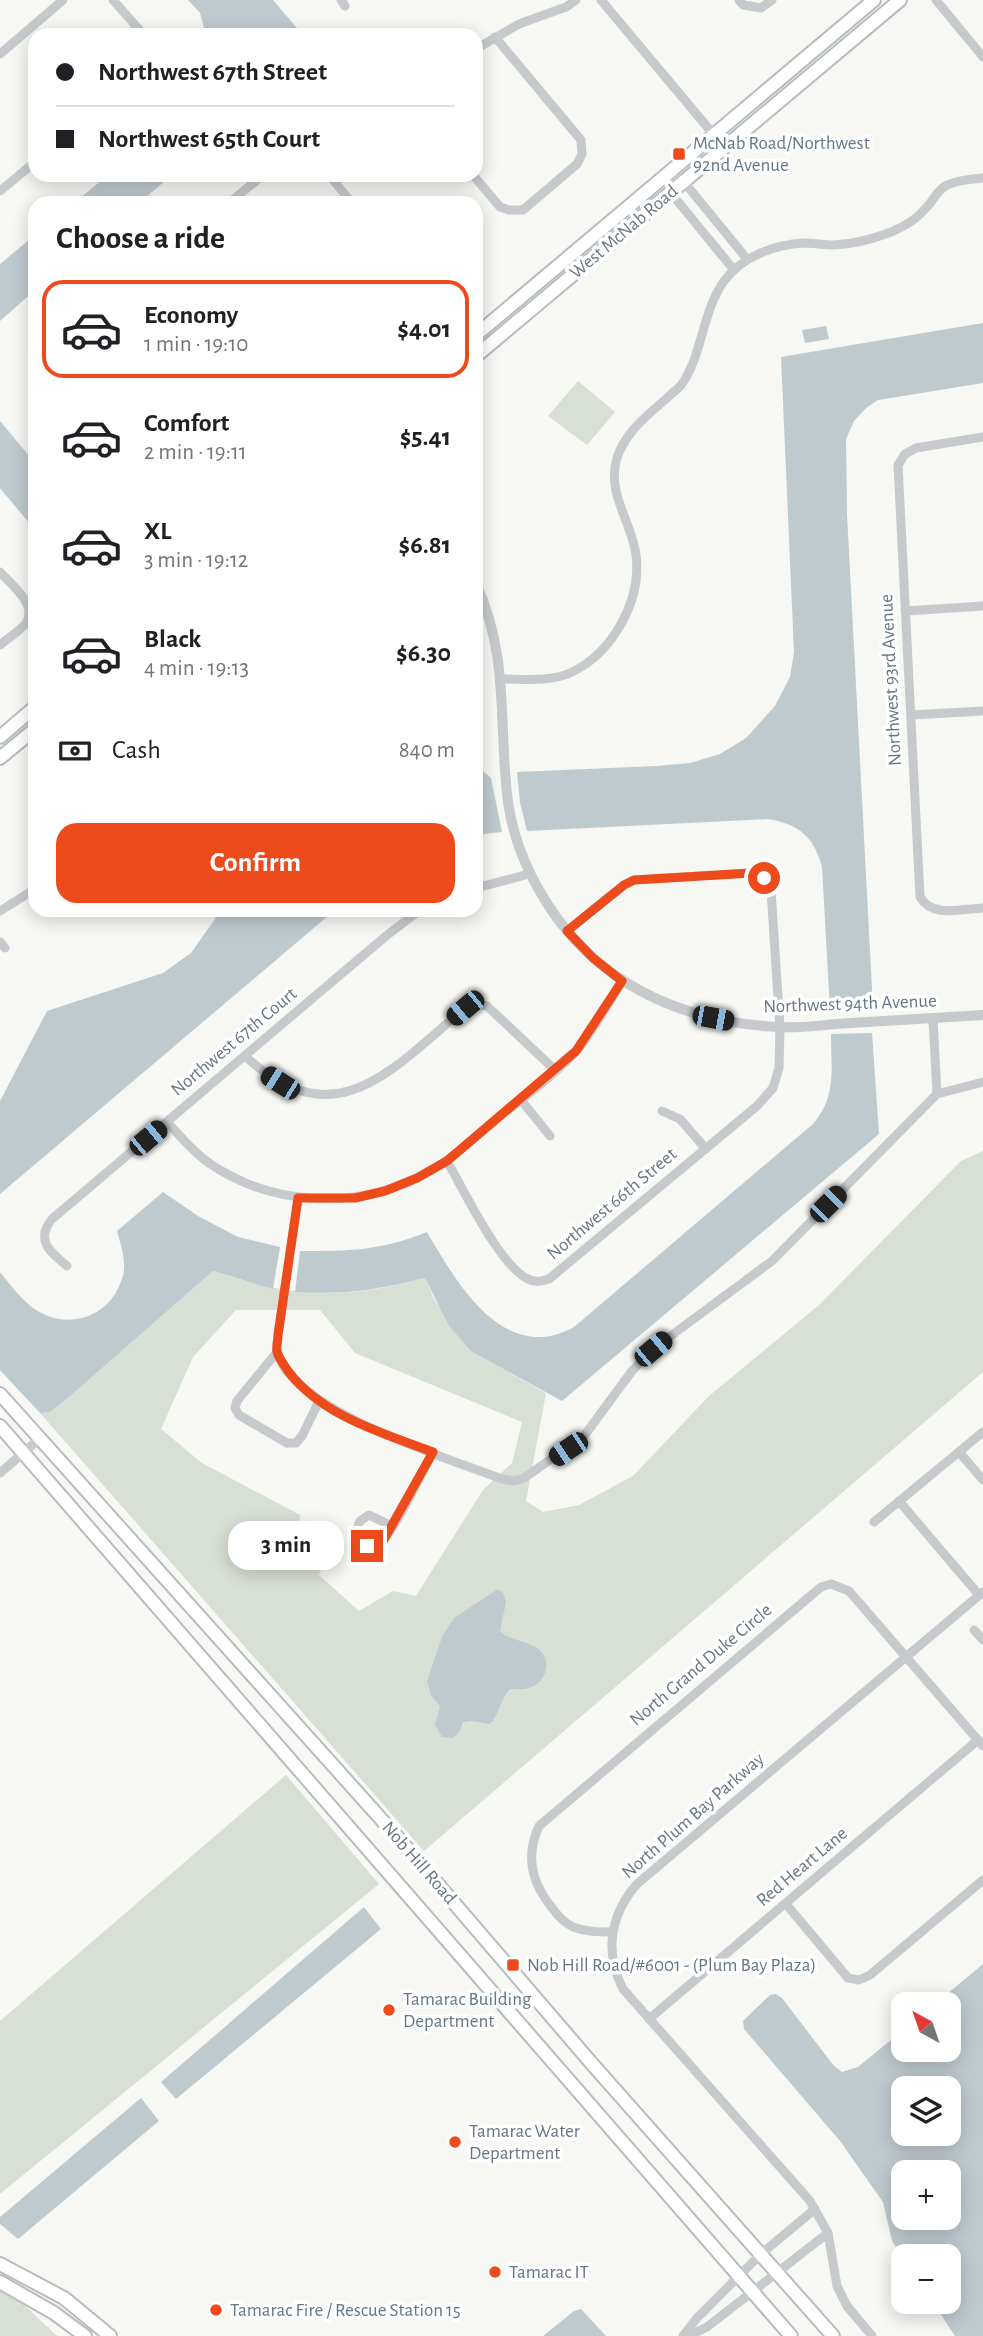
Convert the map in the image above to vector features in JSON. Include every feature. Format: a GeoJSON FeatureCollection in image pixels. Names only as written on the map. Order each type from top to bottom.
{"type":"FeatureCollection","features":[{"type":"Feature","properties":{"kind":"main road","name":"West McNab Road"},"geometry":{"type":"LineString","coordinates":[[483,329],[874,0]]}},
{"type":"Feature","properties":{"kind":"main road","name":"West McNab Road"},"geometry":{"type":"LineString","coordinates":[[483,350],[900,0]]}},
{"type":"Feature","properties":{"kind":"main road"},"geometry":{"type":"LineString","coordinates":[[0,737],[28,713]]}},
{"type":"Feature","properties":{"kind":"main road"},"geometry":{"type":"LineString","coordinates":[[0,758],[28,735]]}},
{"type":"Feature","properties":{"kind":"main road","name":"Nob Hill Road"},"geometry":{"type":"LineString","coordinates":[[0,1394],[302,1730],[833,2336]]}},
{"type":"Feature","properties":{"kind":"main road","name":"Nob Hill Road"},"geometry":{"type":"LineString","coordinates":[[0,1426],[792,2336]]}},
{"type":"Feature","properties":{"kind":"main road"},"geometry":{"type":"LineString","coordinates":[[0,2264],[64,2298],[110,2336]]}},
{"type":"Feature","properties":{"kind":"main road"},"geometry":{"type":"LineString","coordinates":[[0,2282],[54,2313],[85,2336]]}},
{"type":"Feature","properties":{"kind":"street"},"geometry":{"type":"LineString","coordinates":[[30,28],[63,0]]}},
{"type":"Feature","properties":{"kind":"street"},"geometry":{"type":"LineString","coordinates":[[113,0],[138,28]]}},
{"type":"Feature","properties":{"kind":"street"},"geometry":{"type":"LineString","coordinates":[[483,45],[519,24],[566,7],[576,0]]}},
{"type":"Feature","properties":{"kind":"street"},"geometry":{"type":"LineString","coordinates":[[601,0],[714,135]]}},
{"type":"Feature","properties":{"kind":"street"},"geometry":{"type":"LineString","coordinates":[[739,0],[743,5],[761,9],[772,0]]}},
{"type":"Feature","properties":{"kind":"street"},"geometry":{"type":"LineString","coordinates":[[936,0],[983,57]]}},
{"type":"Feature","properties":{"kind":"street"},"geometry":{"type":"LineString","coordinates":[[0,54],[28,30]]}},
{"type":"Feature","properties":{"kind":"street"},"geometry":{"type":"LineString","coordinates":[[479,182],[500,207],[523,210],[577,164],[582,155],[581,140],[495,37]]}},
{"type":"Feature","properties":{"kind":"street"},"geometry":{"type":"LineString","coordinates":[[0,191],[28,168]]}},
{"type":"Feature","properties":{"kind":"street"},"geometry":{"type":"LineString","coordinates":[[666,175],[684,182],[747,258]]}},
{"type":"Feature","properties":{"kind":"street"},"geometry":{"type":"LineString","coordinates":[[666,175],[671,192],[734,270]]}},
{"type":"Feature","properties":{"kind":"street"},"geometry":{"type":"LineString","coordinates":[[502,679],[547,678],[568,674],[586,664],[619,627],[631,603],[636,580],[636,555],[617,496],[614,479],[616,461],[623,443],[635,425],[681,385],[690,368],[713,301],[724,281],[734,270],[747,258],[781,246],[803,243],[836,245],[866,241],[915,218],[945,186],[957,181],[983,178]]}},
{"type":"Feature","properties":{"kind":"street"},"geometry":{"type":"LineString","coordinates":[[238,196],[254,182]]}},
{"type":"Feature","properties":{"kind":"street"},"geometry":{"type":"LineString","coordinates":[[335,182],[346,196]]}},
{"type":"Feature","properties":{"kind":"street","name":"Northwest 93rd Avenue"},"geometry":{"type":"LineString","coordinates":[[983,438],[916,448],[905,454],[898,465],[920,897],[924,904],[934,910],[983,908]]}},
{"type":"Feature","properties":{"kind":"street"},"geometry":{"type":"LineString","coordinates":[[0,572],[28,605]]}},
{"type":"Feature","properties":{"kind":"street","name":"Northwest 94th Avenue"},"geometry":{"type":"LineString","coordinates":[[483,604],[493,632],[502,679],[508,803],[516,838],[529,874],[567,931],[593,958],[622,981],[682,1010],[742,1024],[780,1028],[983,1015]]}},
{"type":"Feature","properties":{"kind":"street"},"geometry":{"type":"LineString","coordinates":[[905,611],[983,606]]}},
{"type":"Feature","properties":{"kind":"street"},"geometry":{"type":"LineString","coordinates":[[0,645],[25,624],[28,618]]}},
{"type":"Feature","properties":{"kind":"street"},"geometry":{"type":"LineString","coordinates":[[911,715],[983,711]]}},
{"type":"Feature","properties":{"kind":"street","name":"Northwest 66th Street"},"geometry":{"type":"LineString","coordinates":[[447,1161],[504,1256],[516,1270],[529,1280],[537,1282],[550,1279],[757,1106],[772,1088],[779,1068],[780,1028],[771,890],[764,878],[751,873],[634,880],[567,931]]}},
{"type":"Feature","properties":{"kind":"street"},"geometry":{"type":"LineString","coordinates":[[483,886],[529,874]]}},
{"type":"Feature","properties":{"kind":"street"},"geometry":{"type":"LineString","coordinates":[[0,911],[28,893]]}},
{"type":"Feature","properties":{"kind":"street","name":"Northwest 67th Court"},"geometry":{"type":"LineString","coordinates":[[67,1266],[52,1254],[47,1246],[45,1227],[52,1219],[411,917]]}},
{"type":"Feature","properties":{"kind":"street"},"geometry":{"type":"LineString","coordinates":[[167,1122],[209,1163],[265,1190],[298,1198],[355,1198],[385,1191],[417,1178],[447,1161],[555,1070],[589,1035],[622,981]]}},
{"type":"Feature","properties":{"kind":"street"},"geometry":{"type":"LineString","coordinates":[[245,1056],[263,1073],[298,1091],[320,1095],[344,1093],[371,1084],[393,1069],[465,1008],[476,1004],[487,1006],[555,1070]]}},
{"type":"Feature","properties":{"kind":"street"},"geometry":{"type":"LineString","coordinates":[[933,1018],[937,1094]]}},
{"type":"Feature","properties":{"kind":"street"},"geometry":{"type":"LineString","coordinates":[[277,1352],[295,1380],[319,1401],[376,1430],[433,1452],[513,1481],[524,1478],[568,1449],[596,1421],[618,1389],[653,1349],[772,1261],[937,1094],[983,1082]]}},
{"type":"Feature","properties":{"kind":"street"},"geometry":{"type":"LineString","coordinates":[[521,1100],[550,1136]]}},
{"type":"Feature","properties":{"kind":"street","name":"Northwest 66th Street"},"geometry":{"type":"LineString","coordinates":[[662,1111],[680,1119],[706,1149]]}},
{"type":"Feature","properties":{"kind":"street"},"geometry":{"type":"LineString","coordinates":[[298,1198],[277,1352],[237,1401],[235,1408],[239,1415],[287,1443],[296,1443],[319,1401]]}},
{"type":"Feature","properties":{"kind":"street"},"geometry":{"type":"LineString","coordinates":[[874,1522],[983,1432]]}},
{"type":"Feature","properties":{"kind":"street"},"geometry":{"type":"LineString","coordinates":[[0,1472],[39,1439]]}},
{"type":"Feature","properties":{"kind":"street"},"geometry":{"type":"LineString","coordinates":[[393,1526],[433,1452]]}},
{"type":"Feature","properties":{"kind":"street"},"geometry":{"type":"LineString","coordinates":[[959,1452],[983,1480]]}},
{"type":"Feature","properties":{"kind":"street"},"geometry":{"type":"LineString","coordinates":[[899,1502],[981,1593]]}},
{"type":"Feature","properties":{"kind":"street","name":"North Grand Duke Circle"},"geometry":{"type":"LineString","coordinates":[[612,1933],[589,1931],[567,1923],[541,1895],[532,1871],[531,1857],[535,1836],[545,1819],[821,1587],[831,1584],[849,1591],[981,1743]]}},
{"type":"Feature","properties":{"kind":"street","name":"North Plum Bay Parkway"},"geometry":{"type":"LineString","coordinates":[[872,2336],[847,2306],[837,2286],[828,2233],[815,2209],[623,1989],[613,1962],[612,1933],[623,1902],[637,1884],[981,1593]]}},
{"type":"Feature","properties":{"kind":"street"},"geometry":{"type":"LineString","coordinates":[[974,1630],[983,1640]]}},
{"type":"Feature","properties":{"kind":"street","name":"Red Heart Lane"},"geometry":{"type":"LineString","coordinates":[[649,2019],[981,1743]]}},
{"type":"Feature","properties":{"kind":"street"},"geometry":{"type":"LineString","coordinates":[[786,1904],[848,1978],[859,1980],[870,1975],[983,1880]]}},
{"type":"Feature","properties":{"kind":"street"},"geometry":{"type":"LineString","coordinates":[[683,2336],[697,2318],[761,2254],[815,2209]]}},
{"type":"Feature","properties":{"kind":"street"},"geometry":{"type":"LineString","coordinates":[[689,2336],[707,2327],[828,2233]]}},
{"type":"Feature","properties":{"kind":"shaded area"},"geometry":{"type":"Polygon","coordinates":[[[188,0],[273,0],[297,28],[204,28],[200,13],[188,0]]]}},
{"type":"Feature","properties":{"kind":"shaded area"},"geometry":{"type":"Polygon","coordinates":[[[100,182],[164,182],[147,196],[82,196],[100,182]]]}},
{"type":"Feature","properties":{"kind":"shaded area"},"geometry":{"type":"Polygon","coordinates":[[[28,241],[28,296],[0,321],[0,264],[28,241]]]}},
{"type":"Feature","properties":{"kind":"shaded area"},"geometry":{"type":"Polygon","coordinates":[[[983,323],[983,383],[878,400],[854,421],[846,439],[847,514],[873,1008],[830,1010],[822,867],[814,847],[803,833],[788,824],[768,819],[527,831],[520,803],[517,772],[690,763],[720,754],[746,738],[775,706],[790,677],[794,652],[781,357],[983,323]]]}},
{"type":"Feature","properties":{"kind":"shaded area"},"geometry":{"type":"Polygon","coordinates":[[[826,326],[829,339],[805,343],[802,330],[826,326]]]}},
{"type":"Feature","properties":{"kind":"shaded area"},"geometry":{"type":"Polygon","coordinates":[[[578,381],[615,412],[587,445],[548,416],[578,381]]]}},
{"type":"Feature","properties":{"kind":"shaded area"},"geometry":{"type":"Polygon","coordinates":[[[0,421],[28,455],[28,522],[0,488],[0,421]]]}},
{"type":"Feature","properties":{"kind":"shaded area"},"geometry":{"type":"Polygon","coordinates":[[[483,772],[491,778],[502,832],[483,834],[483,772]]]}},
{"type":"Feature","properties":{"kind":"shaded area"},"geometry":{"type":"Polygon","coordinates":[[[327,917],[0,1194],[0,1101],[47,1011],[163,973],[191,953],[215,919],[327,917]]]}},
{"type":"Feature","properties":{"kind":"shaded area"},"geometry":{"type":"Polygon","coordinates":[[[872,1033],[879,1134],[562,1401],[472,1352],[449,1326],[425,1278],[361,1291],[295,1292],[300,1251],[365,1249],[427,1232],[468,1294],[485,1313],[504,1327],[526,1336],[549,1336],[574,1327],[813,1124],[826,1103],[831,1082],[831,1034],[872,1033]]]}},
{"type":"Feature","properties":{"kind":"shaded area"},"geometry":{"type":"Polygon","coordinates":[[[983,1151],[983,1372],[424,1851],[40,1413],[50,1412],[68,1398],[213,1271],[268,1287],[318,1293],[369,1290],[425,1278],[434,1299],[472,1352],[546,1393],[526,1501],[543,1512],[579,1505],[633,1476],[709,1396],[819,1305],[961,1161],[983,1151]],[[236,1310],[193,1357],[161,1429],[202,1463],[300,1515],[298,1542],[325,1560],[319,1575],[359,1611],[393,1591],[416,1596],[483,1490],[512,1463],[522,1422],[355,1353],[320,1310],[236,1310]]]}},
{"type":"Feature","properties":{"kind":"shaded area"},"geometry":{"type":"Polygon","coordinates":[[[163,1192],[198,1216],[238,1237],[280,1247],[273,1289],[213,1271],[68,1398],[50,1412],[40,1413],[0,1370],[0,1272],[21,1297],[40,1313],[70,1320],[91,1315],[108,1303],[123,1276],[124,1259],[117,1231],[163,1192]]]}},
{"type":"Feature","properties":{"kind":"shaded area"},"geometry":{"type":"Polygon","coordinates":[[[498,1589],[503,1593],[506,1602],[500,1631],[539,1649],[546,1663],[545,1673],[532,1687],[510,1689],[490,1724],[463,1722],[453,1738],[442,1737],[435,1725],[440,1706],[431,1695],[427,1681],[442,1637],[454,1618],[498,1589]]]}},
{"type":"Feature","properties":{"kind":"shaded area"},"geometry":{"type":"Polygon","coordinates":[[[286,1775],[379,1884],[0,2194],[0,2021],[286,1775]]]}},
{"type":"Feature","properties":{"kind":"shaded area"},"geometry":{"type":"Polygon","coordinates":[[[364,1907],[381,1929],[176,2099],[161,2082],[364,1907]]]}},
{"type":"Feature","properties":{"kind":"shaded area"},"geometry":{"type":"Polygon","coordinates":[[[983,1964],[983,2336],[955,2336],[941,2314],[961,2314],[961,2244],[894,2244],[883,2202],[840,2141],[744,2029],[743,2021],[770,1995],[776,1994],[782,1998],[834,2066],[842,2072],[858,2067],[891,2040],[891,2062],[961,2062],[961,1992],[949,1992],[983,1964]]]}},
{"type":"Feature","properties":{"kind":"shaded area"},"geometry":{"type":"Polygon","coordinates":[[[141,2098],[159,2121],[18,2239],[0,2224],[0,2217],[141,2098]]]}},
{"type":"Feature","properties":{"kind":"shaded area"},"geometry":{"type":"Polygon","coordinates":[[[0,2282],[57,2336],[0,2336],[0,2282]]]}},
{"type":"Feature","properties":{"kind":"shaded area"},"geometry":{"type":"Polygon","coordinates":[[[581,2309],[606,2336],[543,2336],[574,2311],[581,2309]]]}},
{"type":"Feature","properties":{"kind":"place","name":"McNab Road/Northwest 92nd Avenue"},"geometry":{"type":"Point","coordinates":[679,154]}},
{"type":"Feature","properties":{"kind":"place","name":"Nob Hill Road/#6001 - (Plum Bay Plaza)"},"geometry":{"type":"Point","coordinates":[513,1965]}},
{"type":"Feature","properties":{"kind":"place","name":"Tamarac Building Department"},"geometry":{"type":"Point","coordinates":[389,2010]}},
{"type":"Feature","properties":{"kind":"place","name":"Tamarac Water Department"},"geometry":{"type":"Point","coordinates":[455,2142]}},
{"type":"Feature","properties":{"kind":"place","name":"Tamarac IT"},"geometry":{"type":"Point","coordinates":[495,2272]}},
{"type":"Feature","properties":{"kind":"place","name":"Tamarac Fire / Rescue Station 15"},"geometry":{"type":"Point","coordinates":[216,2310]}},
{"type":"Feature","properties":{"kind":"route"},"geometry":{"type":"LineString","coordinates":[[367,1546],[377,1547],[382,1543],[433,1452],[376,1430],[319,1401],[295,1380],[277,1352],[298,1198],[355,1198],[385,1191],[417,1178],[447,1161],[576,1051],[622,981],[593,958],[567,931],[624,885],[634,880],[751,873],[764,878]]}}]}
